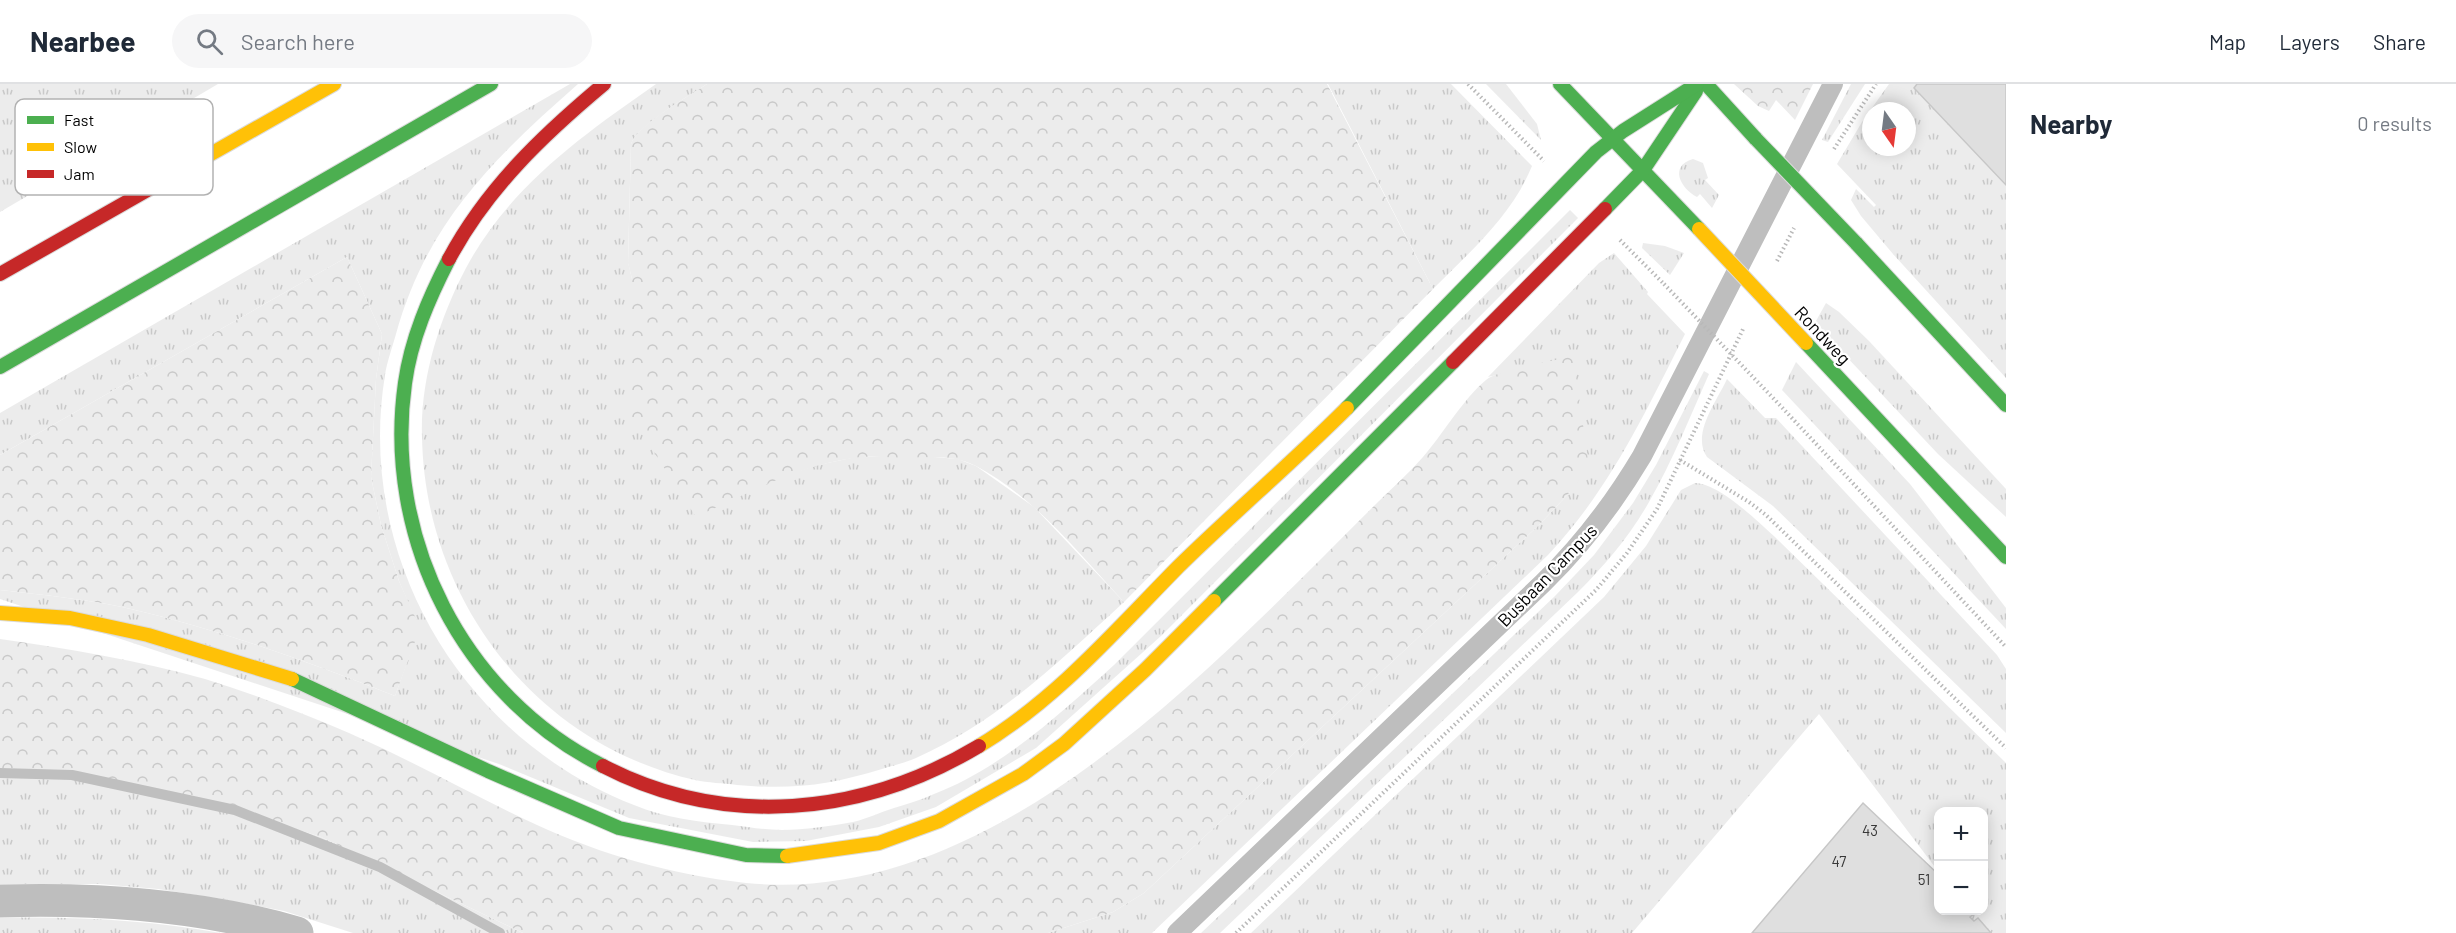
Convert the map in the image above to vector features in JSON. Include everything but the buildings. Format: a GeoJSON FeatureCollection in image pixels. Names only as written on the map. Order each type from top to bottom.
{"type":"FeatureCollection","features":[{"type":"Feature","properties":{"kind":"main road"},"geometry":{"type":"LineString","coordinates":[[213,153],[334,84]]}},
{"type":"Feature","properties":{"kind":"main road"},"geometry":{"type":"LineString","coordinates":[[0,367],[491,84]]}},
{"type":"Feature","properties":{"kind":"main road"},"geometry":{"type":"LineString","coordinates":[[604,84],[529,150],[485,202],[450,255],[423,314],[405,379],[401,439],[406,500],[422,562],[454,630],[487,676],[526,716],[576,754],[641,785],[693,800],[778,809],[848,801],[926,776],[987,743],[1043,702],[1085,664],[1194,552],[1280,473],[1612,139],[1699,84]]}},
{"type":"Feature","properties":{"kind":"main road","name":"Rondweg"},"geometry":{"type":"LineString","coordinates":[[1560,84],[1699,229],[2006,558]]}},
{"type":"Feature","properties":{"kind":"main road"},"geometry":{"type":"LineString","coordinates":[[0,613],[70,618],[147,635],[300,682],[507,780],[620,828],[746,855],[794,856],[879,843],[939,821],[1023,774],[1064,744],[1145,670],[1643,170],[1699,84]]}},
{"type":"Feature","properties":{"kind":"main road"},"geometry":{"type":"LineString","coordinates":[[1706,84],[2006,405]]}},
{"type":"Feature","properties":{"kind":"main road"},"geometry":{"type":"LineString","coordinates":[[0,274],[139,195]]}},
{"type":"Feature","properties":{"kind":"street"},"geometry":{"type":"LineString","coordinates":[[0,901],[75,901],[154,906],[220,915],[297,933]]}},
{"type":"Feature","properties":{"kind":"lane","name":"Busbaan Campus"},"geometry":{"type":"LineString","coordinates":[[1177,933],[1543,583],[1580,546],[1597,525],[1642,456],[1833,84]]}},
{"type":"Feature","properties":{"kind":"path"},"geometry":{"type":"LineString","coordinates":[[1468,84],[1567,184]]}},
{"type":"Feature","properties":{"kind":"path"},"geometry":{"type":"LineString","coordinates":[[1598,217],[1776,401],[2006,647]]}},
{"type":"Feature","properties":{"kind":"path"},"geometry":{"type":"LineString","coordinates":[[1680,460],[1749,501],[1766,515],[2006,748]]}},
{"type":"Feature","properties":{"kind":"green space"},"geometry":{"type":"Polygon","coordinates":[[[0,84],[218,84],[192,99],[15,99],[15,195],[29,195],[0,212],[0,84]]]}},
{"type":"Feature","properties":{"kind":"green space"},"geometry":{"type":"Polygon","coordinates":[[[570,84],[578,84],[518,139],[467,195],[445,225],[409,294],[385,375],[380,443],[387,510],[406,574],[434,634],[472,688],[519,736],[573,775],[634,805],[695,821],[782,830],[818,828],[853,822],[919,800],[959,783],[1007,754],[1052,720],[1114,665],[1570,210],[1578,218],[1161,636],[1036,748],[936,807],[879,827],[806,841],[753,842],[629,818],[499,764],[0,599],[0,590],[82,600],[165,617],[264,648],[395,696],[419,628],[399,581],[381,525],[371,477],[376,379],[382,334],[347,257],[0,455],[0,413],[570,84]]]}},
{"type":"Feature","properties":{"kind":"green space"},"geometry":{"type":"Polygon","coordinates":[[[656,84],[707,84],[653,120],[631,144],[628,262],[632,279],[789,474],[856,457],[958,459],[976,466],[1034,507],[1124,602],[1051,668],[1000,709],[945,744],[912,760],[828,782],[776,787],[700,781],[637,762],[585,734],[539,698],[500,656],[468,607],[443,554],[428,497],[422,415],[433,350],[456,288],[484,239],[526,188],[575,143],[656,84]]]}},
{"type":"Feature","properties":{"kind":"green space"},"geometry":{"type":"Polygon","coordinates":[[[707,84],[1327,84],[1433,289],[1124,602],[1056,528],[1018,494],[976,466],[952,458],[868,457],[833,462],[773,482],[696,517],[630,415],[632,279],[628,263],[631,144],[635,136],[653,120],[707,84]]]}},
{"type":"Feature","properties":{"kind":"green space"},"geometry":{"type":"Polygon","coordinates":[[[1328,84],[1451,84],[1532,166],[1524,184],[1502,216],[1433,289],[1328,84]]]}},
{"type":"Feature","properties":{"kind":"green space"},"geometry":{"type":"Polygon","coordinates":[[[1486,84],[1506,84],[1537,124],[1541,140],[1486,84]]]}},
{"type":"Feature","properties":{"kind":"green space"},"geometry":{"type":"Polygon","coordinates":[[[1734,84],[1813,84],[1795,120],[1776,100],[1769,111],[1758,106],[1734,84]]]}},
{"type":"Feature","properties":{"kind":"green space"},"geometry":{"type":"Polygon","coordinates":[[[1851,84],[1865,84],[1828,142],[1822,140],[1851,84]]]}},
{"type":"Feature","properties":{"kind":"green space"},"geometry":{"type":"Polygon","coordinates":[[[1889,84],[1917,84],[1914,88],[2006,185],[2006,378],[1861,216],[1851,200],[1856,189],[1874,207],[1876,205],[1837,164],[1862,122],[1862,156],[1916,156],[1916,102],[1876,102],[1889,84]]]}},
{"type":"Feature","properties":{"kind":"green space"},"geometry":{"type":"Polygon","coordinates":[[[1693,159],[1703,163],[1708,178],[1705,180],[1719,195],[1712,208],[1700,194],[1697,197],[1682,183],[1679,172],[1681,167],[1693,159]]]}},
{"type":"Feature","properties":{"kind":"green space"},"geometry":{"type":"Polygon","coordinates":[[[1643,243],[1665,246],[1684,253],[1670,275],[1642,248],[1643,243]]]}},
{"type":"Feature","properties":{"kind":"green space"},"geometry":{"type":"Polygon","coordinates":[[[1614,253],[1648,292],[1647,294],[1685,334],[1625,449],[1590,504],[1570,530],[1548,555],[1152,933],[1048,933],[1113,912],[1144,893],[1540,524],[1570,492],[1573,357],[1488,377],[1599,263],[1614,253]]]}},
{"type":"Feature","properties":{"kind":"green space"},"geometry":{"type":"Polygon","coordinates":[[[347,257],[382,334],[376,379],[371,477],[381,525],[399,581],[420,628],[395,696],[264,648],[165,617],[98,603],[0,590],[0,455],[347,257]]]}},
{"type":"Feature","properties":{"kind":"green space"},"geometry":{"type":"Polygon","coordinates":[[[1826,303],[1839,312],[1869,341],[2006,489],[2006,517],[1938,454],[1827,336],[1816,321],[1826,303]]]}},
{"type":"Feature","properties":{"kind":"green space"},"geometry":{"type":"Polygon","coordinates":[[[1573,356],[1589,466],[1570,492],[1540,524],[1144,893],[1113,912],[1048,933],[523,933],[321,837],[204,800],[56,774],[0,771],[0,639],[129,661],[180,672],[242,691],[349,733],[562,836],[587,846],[665,869],[746,883],[838,880],[927,857],[1013,816],[1095,762],[1173,699],[1246,633],[1418,463],[1469,397],[1486,380],[1514,369],[1573,356]]]}},
{"type":"Feature","properties":{"kind":"green space"},"geometry":{"type":"Polygon","coordinates":[[[1796,362],[1910,484],[2006,608],[2006,629],[1782,390],[1796,362]]]}},
{"type":"Feature","properties":{"kind":"green space"},"geometry":{"type":"Polygon","coordinates":[[[1704,371],[1709,374],[1657,487],[1634,527],[1598,571],[1220,933],[1201,933],[1555,596],[1594,555],[1633,503],[1656,465],[1704,371]]]}},
{"type":"Feature","properties":{"kind":"green space"},"geometry":{"type":"Polygon","coordinates":[[[1727,379],[1765,418],[1776,418],[1997,655],[2006,669],[2006,733],[1773,506],[1707,457],[1703,448],[1704,428],[1727,379]]]}},
{"type":"Feature","properties":{"kind":"green space"},"geometry":{"type":"Polygon","coordinates":[[[1695,483],[1705,485],[1737,504],[1775,537],[2006,763],[2006,933],[1991,933],[1978,918],[1974,921],[1970,917],[1988,915],[1988,807],[1934,807],[1934,866],[1819,714],[1632,933],[1251,933],[1604,597],[1646,546],[1681,490],[1695,483]]]}},
{"type":"Feature","properties":{"kind":"green space"},"geometry":{"type":"Polygon","coordinates":[[[0,771],[56,774],[204,800],[321,837],[523,933],[353,933],[284,911],[158,889],[99,884],[0,884],[0,771]]]}},
{"type":"Feature","properties":{"kind":"green space"},"geometry":{"type":"Polygon","coordinates":[[[0,918],[111,920],[221,933],[0,933],[0,918]]]}},
{"type":"Feature","properties":{"kind":"waterway"},"geometry":{"type":"LineString","coordinates":[[0,773],[72,775],[235,810],[380,867],[500,933]]}},
{"type":"Feature","properties":{"kind":"traffic: fast"},"geometry":{"type":"LineString","coordinates":[[0,367],[491,84]]}},
{"type":"Feature","properties":{"kind":"traffic: fast"},"geometry":{"type":"LineString","coordinates":[[1560,84],[1699,229]]}},
{"type":"Feature","properties":{"kind":"traffic: fast"},"geometry":{"type":"LineString","coordinates":[[1347,408],[1596,152],[1623,131],[1697,84]]}},
{"type":"Feature","properties":{"kind":"traffic: fast"},"geometry":{"type":"LineString","coordinates":[[1706,84],[1756,139]]}},
{"type":"Feature","properties":{"kind":"traffic: fast"},"geometry":{"type":"LineString","coordinates":[[1605,209],[1643,170],[1696,91]]}},
{"type":"Feature","properties":{"kind":"traffic: fast"},"geometry":{"type":"LineString","coordinates":[[1756,139],[1856,243]]}},
{"type":"Feature","properties":{"kind":"traffic: fast"},"geometry":{"type":"LineString","coordinates":[[1856,243],[2006,405]]}},
{"type":"Feature","properties":{"kind":"traffic: fast"},"geometry":{"type":"LineString","coordinates":[[449,259],[422,319],[405,383],[401,441],[407,498],[421,554],[443,606],[473,655],[510,698],[553,736],[603,766]]}},
{"type":"Feature","properties":{"kind":"traffic: fast"},"geometry":{"type":"LineString","coordinates":[[1806,343],[2006,557]]}},
{"type":"Feature","properties":{"kind":"traffic: fast"},"geometry":{"type":"LineString","coordinates":[[1214,601],[1453,362]]}},
{"type":"Feature","properties":{"kind":"traffic: fast"},"geometry":{"type":"LineString","coordinates":[[292,679],[488,771],[619,828],[746,855],[787,856]]}},
{"type":"Feature","properties":{"kind":"traffic: slow"},"geometry":{"type":"LineString","coordinates":[[213,153],[334,84]]}},
{"type":"Feature","properties":{"kind":"traffic: slow"},"geometry":{"type":"LineString","coordinates":[[1699,229],[1806,343]]}},
{"type":"Feature","properties":{"kind":"traffic: slow"},"geometry":{"type":"LineString","coordinates":[[979,746],[1060,686],[1178,567],[1347,408]]}},
{"type":"Feature","properties":{"kind":"traffic: slow"},"geometry":{"type":"LineString","coordinates":[[787,856],[879,843],[939,821],[1023,774],[1064,744],[1145,670],[1214,601]]}},
{"type":"Feature","properties":{"kind":"traffic: slow"},"geometry":{"type":"LineString","coordinates":[[0,613],[70,618],[148,635],[292,679]]}},
{"type":"Feature","properties":{"kind":"traffic: jam"},"geometry":{"type":"LineString","coordinates":[[449,259],[481,209],[518,164],[559,123],[604,84]]}},
{"type":"Feature","properties":{"kind":"traffic: jam"},"geometry":{"type":"LineString","coordinates":[[0,274],[139,195]]}},
{"type":"Feature","properties":{"kind":"traffic: jam"},"geometry":{"type":"LineString","coordinates":[[1453,362],[1605,209]]}},
{"type":"Feature","properties":{"kind":"traffic: jam"},"geometry":{"type":"LineString","coordinates":[[603,766],[649,786],[697,799],[745,806],[793,806],[841,800],[888,788],[934,770],[979,746]]}}]}
